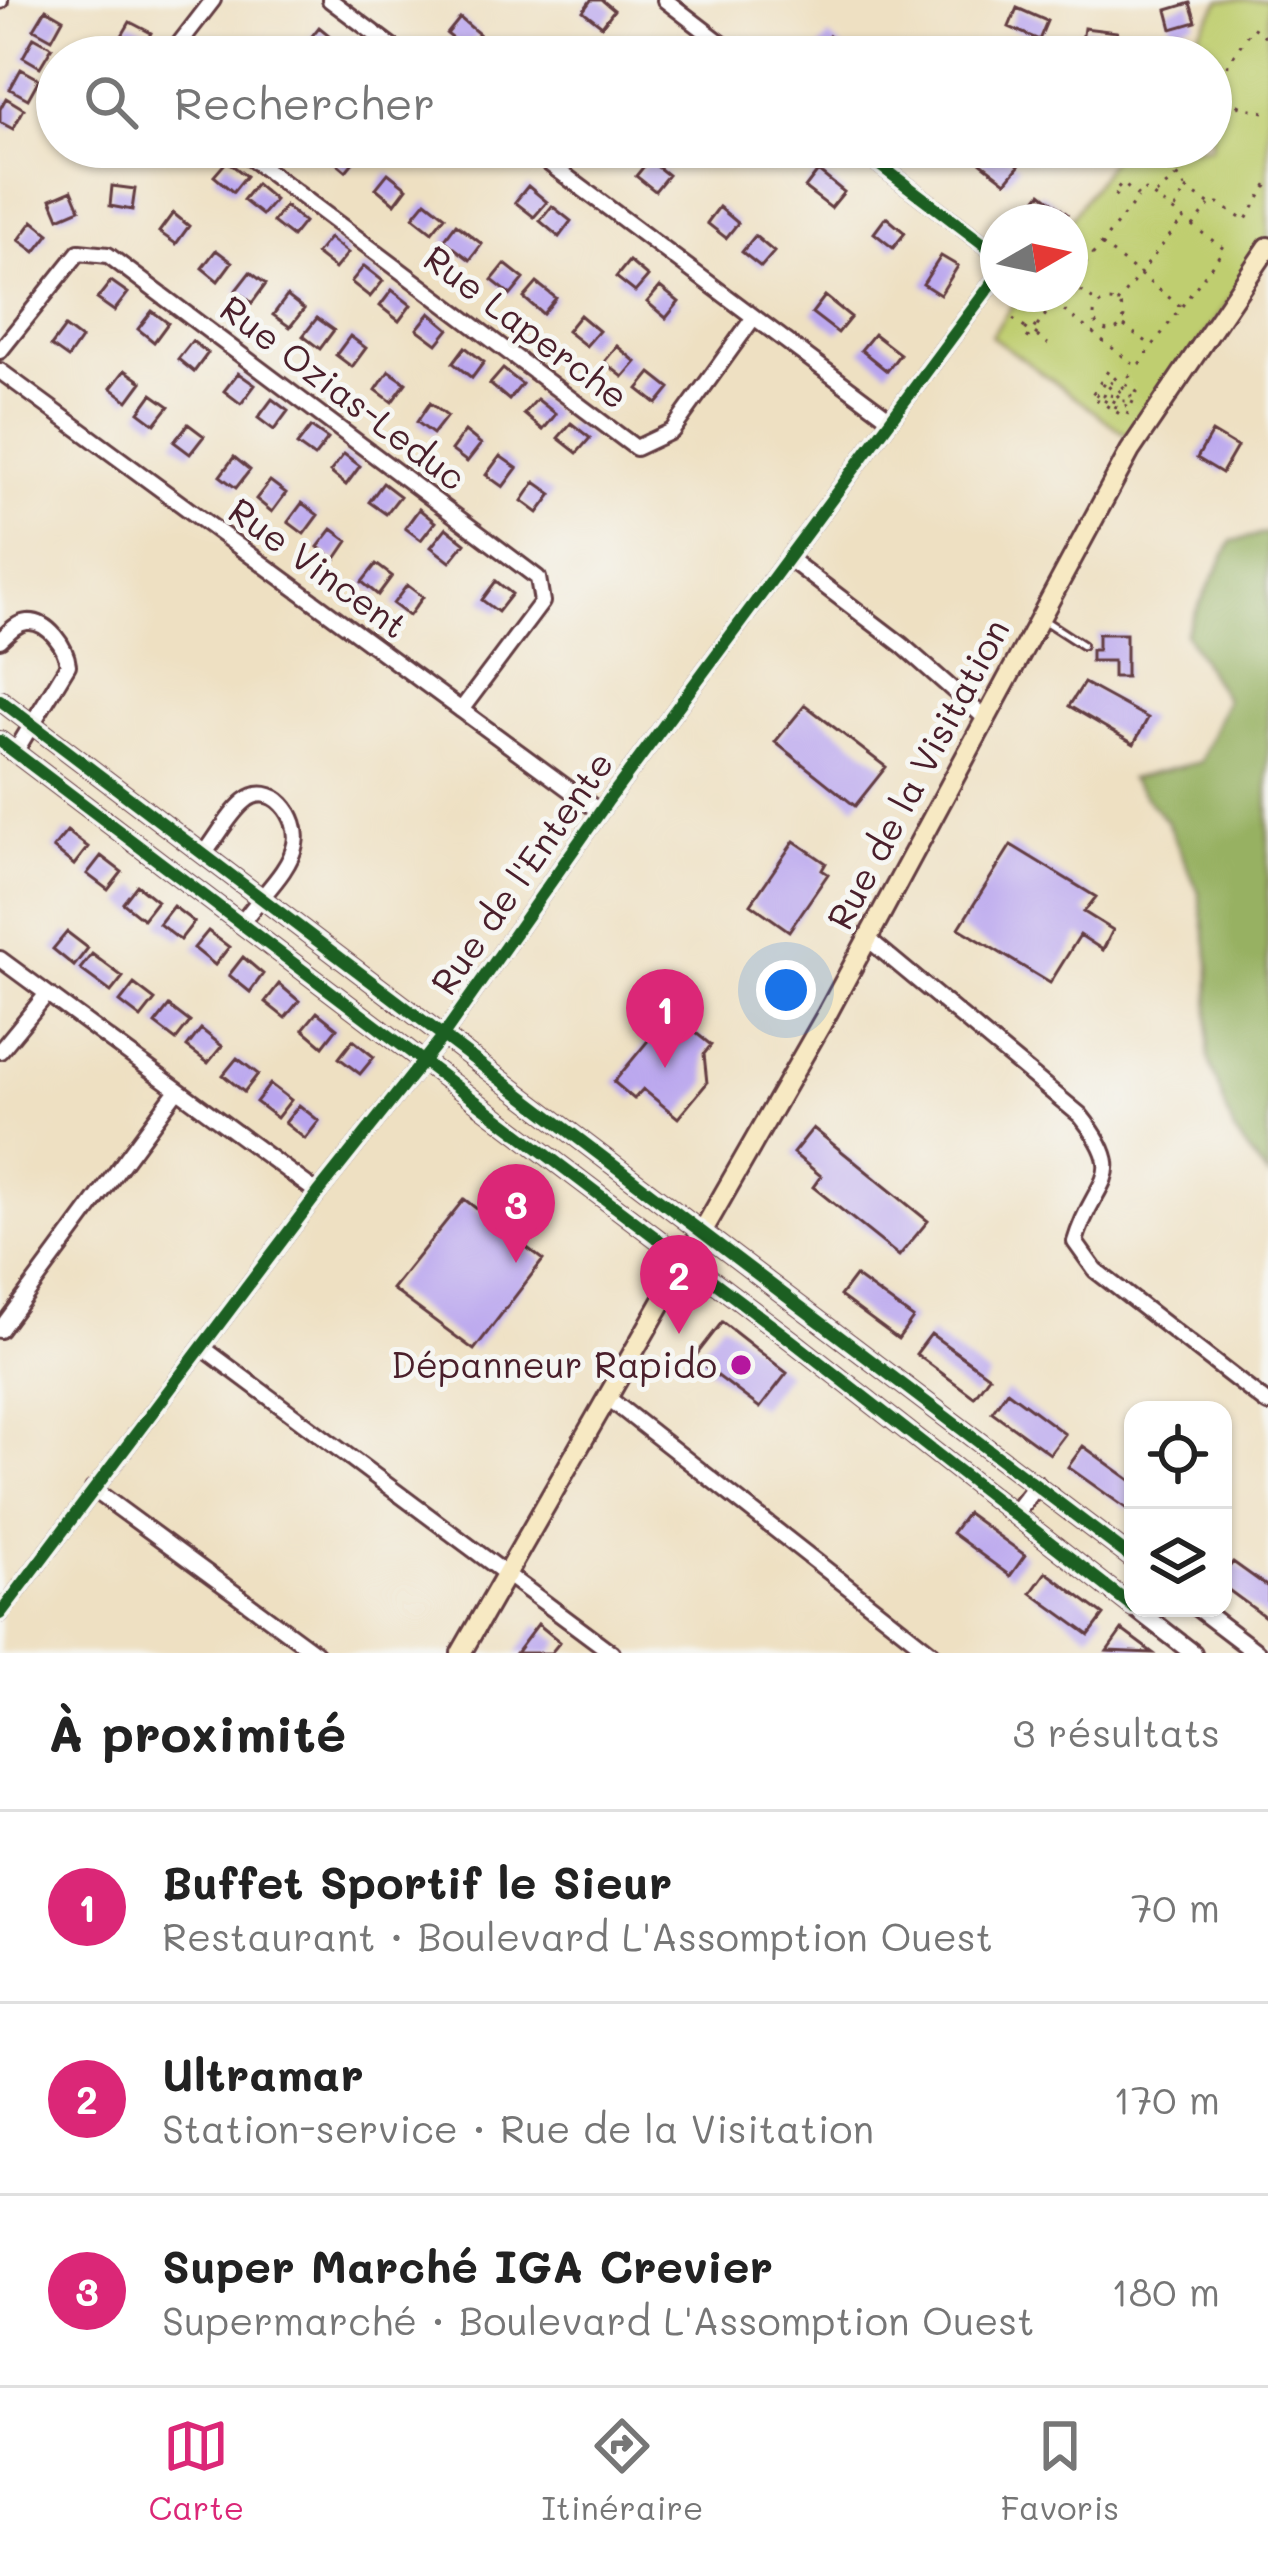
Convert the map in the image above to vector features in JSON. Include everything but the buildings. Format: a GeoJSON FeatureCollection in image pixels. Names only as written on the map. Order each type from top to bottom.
{"type":"FeatureCollection","features":[{"type":"Feature","properties":{"kind":"main road","name":"Rue de la Visitation"},"geometry":{"type":"LineString","coordinates":[[461,1653],[867,938],[1130,451],[1268,247]]}},
{"type":"Feature","properties":{"kind":"street"},"geometry":{"type":"LineString","coordinates":[[185,36],[213,0]]}},
{"type":"Feature","properties":{"kind":"street"},"geometry":{"type":"LineString","coordinates":[[330,0],[378,36]]}},
{"type":"Feature","properties":{"kind":"street"},"geometry":{"type":"LineString","coordinates":[[664,0],[711,36]]}},
{"type":"Feature","properties":{"kind":"street","name":"Rue Laperche"},"geometry":{"type":"LineString","coordinates":[[264,168],[636,448],[672,430],[754,317]]}},
{"type":"Feature","properties":{"kind":"street"},"geometry":{"type":"LineString","coordinates":[[555,168],[889,418]]}},
{"type":"Feature","properties":{"kind":"street"},"geometry":{"type":"LineString","coordinates":[[883,168],[980,242]]}},
{"type":"Feature","properties":{"kind":"street","name":"Rue Ozias-Leduc"},"geometry":{"type":"LineString","coordinates":[[0,350],[79,252],[108,254],[538,578],[542,602],[461,710]]}},
{"type":"Feature","properties":{"kind":"street","name":"Rue de l'Entente"},"geometry":{"type":"LineString","coordinates":[[0,1614],[318,1192],[443,1035],[600,812],[980,299]]}},
{"type":"Feature","properties":{"kind":"street","name":"Rue Vincent"},"geometry":{"type":"LineString","coordinates":[[0,371],[600,812]]}},
{"type":"Feature","properties":{"kind":"street"},"geometry":{"type":"LineString","coordinates":[[788,559],[902,645],[985,718]]}},
{"type":"Feature","properties":{"kind":"street"},"geometry":{"type":"LineString","coordinates":[[0,640],[17,624],[36,623],[46,628],[67,655],[68,665],[34,726],[8,747],[786,1336],[1124,1599]]}},
{"type":"Feature","properties":{"kind":"street"},"geometry":{"type":"LineString","coordinates":[[0,700],[1124,1551]]}},
{"type":"Feature","properties":{"kind":"street"},"geometry":{"type":"LineString","coordinates":[[204,854],[243,802],[255,796],[288,808],[296,823],[296,846],[242,922]]}},
{"type":"Feature","properties":{"kind":"street"},"geometry":{"type":"LineString","coordinates":[[867,938],[1079,1115],[1104,1145],[1108,1171],[1075,1242],[1096,1270],[1268,1404]]}},
{"type":"Feature","properties":{"kind":"street"},"geometry":{"type":"LineString","coordinates":[[0,959],[318,1192]]}},
{"type":"Feature","properties":{"kind":"street"},"geometry":{"type":"LineString","coordinates":[[0,1051],[46,994]]}},
{"type":"Feature","properties":{"kind":"street"},"geometry":{"type":"LineString","coordinates":[[2,1322],[177,1090]]}},
{"type":"Feature","properties":{"kind":"street"},"geometry":{"type":"LineString","coordinates":[[786,1336],[806,1310]]}},
{"type":"Feature","properties":{"kind":"street"},"geometry":{"type":"LineString","coordinates":[[202,1347],[612,1653]]}},
{"type":"Feature","properties":{"kind":"street"},"geometry":{"type":"LineString","coordinates":[[607,1397],[932,1653]]}},
{"type":"Feature","properties":{"kind":"street"},"geometry":{"type":"LineString","coordinates":[[1014,1514],[1036,1485]]}},
{"type":"Feature","properties":{"kind":"street"},"geometry":{"type":"LineString","coordinates":[[93,1489],[316,1653]]}},
{"type":"Feature","properties":{"kind":"street"},"geometry":{"type":"LineString","coordinates":[[1147,1617],[1192,1653]]}},
{"type":"Feature","properties":{"kind":"street"},"geometry":{"type":"LineString","coordinates":[[1210,1617],[1257,1653]]}},
{"type":"Feature","properties":{"kind":"lane"},"geometry":{"type":"LineString","coordinates":[[1040,618],[1082,645]]}},
{"type":"Feature","properties":{"kind":"path"},"geometry":{"type":"LineString","coordinates":[[1232,58],[1252,27],[1268,38]]}},
{"type":"Feature","properties":{"kind":"path"},"geometry":{"type":"LineString","coordinates":[[1232,102],[1268,113]]}},
{"type":"Feature","properties":{"kind":"path"},"geometry":{"type":"LineString","coordinates":[[1232,111],[1240,106]]}},
{"type":"Feature","properties":{"kind":"path"},"geometry":{"type":"LineString","coordinates":[[1173,168],[1186,189],[1210,205]]}},
{"type":"Feature","properties":{"kind":"path"},"geometry":{"type":"LineString","coordinates":[[1154,197],[1178,176]]}},
{"type":"Feature","properties":{"kind":"path"},"geometry":{"type":"LineString","coordinates":[[1122,193],[1119,198],[1113,193],[1122,183],[1139,197]]}},
{"type":"Feature","properties":{"kind":"path"},"geometry":{"type":"LineString","coordinates":[[1193,226],[1210,205],[1220,203],[1245,221],[1268,184]]}},
{"type":"Feature","properties":{"kind":"path"},"geometry":{"type":"LineString","coordinates":[[1173,211],[1186,189]]}},
{"type":"Feature","properties":{"kind":"path"},"geometry":{"type":"LineString","coordinates":[[1088,260],[1145,190],[1224,249],[1124,383],[1137,392],[1127,415],[1091,396],[1108,371],[1131,395],[1130,404],[1120,409],[1096,395],[1108,379],[1124,395],[1124,402],[1104,396],[1108,386],[1120,398],[1110,394]]}},
{"type":"Feature","properties":{"kind":"path"},"geometry":{"type":"LineString","coordinates":[[1117,303],[1184,219]]}},
{"type":"Feature","properties":{"kind":"path"},"geometry":{"type":"LineString","coordinates":[[1101,244],[1181,307]]}},
{"type":"Feature","properties":{"kind":"path"},"geometry":{"type":"LineString","coordinates":[[1088,296],[1099,304]]}},
{"type":"Feature","properties":{"kind":"path"},"geometry":{"type":"LineString","coordinates":[[1117,303],[1123,310],[1122,325],[1104,331],[1099,327],[1094,315],[1099,304],[1117,303]]}},
{"type":"Feature","properties":{"kind":"path"},"geometry":{"type":"LineString","coordinates":[[1036,328],[1048,312]]}},
{"type":"Feature","properties":{"kind":"path"},"geometry":{"type":"LineString","coordinates":[[1066,312],[1137,367]]}},
{"type":"Feature","properties":{"kind":"path"},"geometry":{"type":"LineString","coordinates":[[1012,319],[1027,329]]}},
{"type":"Feature","properties":{"kind":"path"},"geometry":{"type":"LineString","coordinates":[[1030,324],[1039,330],[1032,340],[1023,334],[1027,329],[1030,324]]}},
{"type":"Feature","properties":{"kind":"path"},"geometry":{"type":"LineString","coordinates":[[1122,325],[1152,346]]}},
{"type":"Feature","properties":{"kind":"path"},"geometry":{"type":"LineString","coordinates":[[1095,335],[1099,327]]}},
{"type":"Feature","properties":{"kind":"path"},"geometry":{"type":"LineString","coordinates":[[1036,335],[1048,344]]}},
{"type":"Feature","properties":{"kind":"path"},"geometry":{"type":"LineString","coordinates":[[1021,347],[1028,337]]}},
{"type":"Feature","properties":{"kind":"green space"},"geometry":{"type":"Polygon","coordinates":[[[1221,0],[1268,0],[1268,244],[1133,440],[991,336],[1008,312],[1088,312],[1088,204],[1081,204],[1106,168],[1232,168],[1232,36],[1196,36],[1221,0]]]}},
{"type":"Feature","properties":{"kind":"green space"},"geometry":{"type":"Polygon","coordinates":[[[1268,533],[1268,1177],[1234,1132],[1208,1057],[1210,965],[1199,893],[1167,822],[1130,779],[1200,762],[1226,700],[1185,633],[1232,541],[1268,533]]]}},
{"type":"Feature","properties":{"kind":"cycle path"},"geometry":{"type":"LineString","coordinates":[[884,168],[980,241]]}},
{"type":"Feature","properties":{"kind":"cycle path"},"geometry":{"type":"LineString","coordinates":[[0,1614],[318,1193],[440,1040],[607,802],[980,299]]}},
{"type":"Feature","properties":{"kind":"cycle path"},"geometry":{"type":"LineString","coordinates":[[0,700],[1124,1552]]}},
{"type":"Feature","properties":{"kind":"cycle path"},"geometry":{"type":"LineString","coordinates":[[0,741],[791,1340],[1124,1600]]}},
{"type":"Feature","properties":{"kind":"place","name":"Buffet Sportif le Sieur"},"geometry":{"type":"Point","coordinates":[665,1068]}},
{"type":"Feature","properties":{"kind":"place","name":"Super Marché IGA Crevier"},"geometry":{"type":"Point","coordinates":[516,1263]}},
{"type":"Feature","properties":{"kind":"place","name":"Ultramar"},"geometry":{"type":"Point","coordinates":[679,1334]}},
{"type":"Feature","properties":{"kind":"place","name":"Dépanneur Rapido"},"geometry":{"type":"Point","coordinates":[741,1365]}}]}
